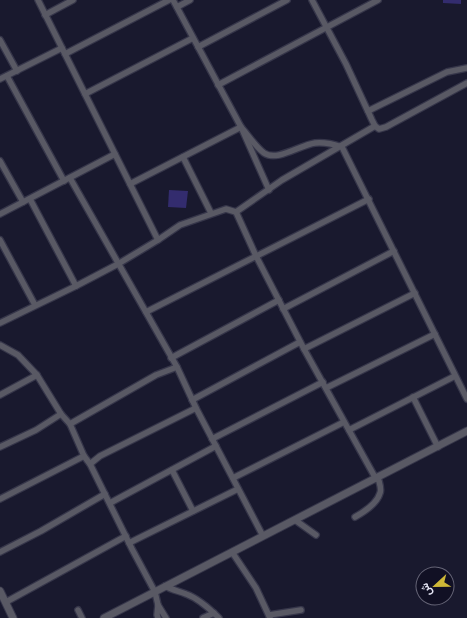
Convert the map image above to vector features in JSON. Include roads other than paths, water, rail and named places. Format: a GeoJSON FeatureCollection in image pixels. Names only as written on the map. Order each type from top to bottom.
{"type":"FeatureCollection","features":[{"type":"Feature","properties":{"kind":"street"},"geometry":{"type":"LineString","coordinates":[[38,0],[158,240]]}},
{"type":"Feature","properties":{"kind":"street"},"geometry":{"type":"LineString","coordinates":[[45,14],[73,0]]}},
{"type":"Feature","properties":{"kind":"street"},"geometry":{"type":"LineString","coordinates":[[65,54],[169,0]]}},
{"type":"Feature","properties":{"kind":"street"},"geometry":{"type":"LineString","coordinates":[[173,0],[241,127],[269,190]]}},
{"type":"Feature","properties":{"kind":"street"},"geometry":{"type":"LineString","coordinates":[[177,7],[190,0]]}},
{"type":"Feature","properties":{"kind":"street"},"geometry":{"type":"LineString","coordinates":[[198,47],[287,0]]}},
{"type":"Feature","properties":{"kind":"street"},"geometry":{"type":"LineString","coordinates":[[312,0],[346,64],[375,126],[379,129],[386,128],[467,83]]}},
{"type":"Feature","properties":{"kind":"street"},"geometry":{"type":"LineString","coordinates":[[218,85],[327,28],[369,2],[378,0]]}},
{"type":"Feature","properties":{"kind":"street"},"geometry":{"type":"LineString","coordinates":[[85,94],[193,38]]}},
{"type":"Feature","properties":{"kind":"street"},"geometry":{"type":"LineString","coordinates":[[0,40],[16,71]]}},
{"type":"Feature","properties":{"kind":"street"},"geometry":{"type":"LineString","coordinates":[[0,79],[62,48]]}},
{"type":"Feature","properties":{"kind":"street"},"geometry":{"type":"LineString","coordinates":[[368,111],[447,72],[467,68]]}},
{"type":"Feature","properties":{"kind":"street"},"geometry":{"type":"LineString","coordinates":[[7,76],[64,181]]}},
{"type":"Feature","properties":{"kind":"street"},"geometry":{"type":"LineString","coordinates":[[236,212],[282,180],[342,147],[375,126]]}},
{"type":"Feature","properties":{"kind":"street"},"geometry":{"type":"LineString","coordinates":[[241,127],[265,154],[276,156],[313,143],[328,143],[342,147],[467,399]]}},
{"type":"Feature","properties":{"kind":"street"},"geometry":{"type":"LineString","coordinates":[[130,184],[241,127]]}},
{"type":"Feature","properties":{"kind":"street"},"geometry":{"type":"LineString","coordinates":[[0,214],[115,154]]}},
{"type":"Feature","properties":{"kind":"street"},"geometry":{"type":"LineString","coordinates":[[183,157],[211,213]]}},
{"type":"Feature","properties":{"kind":"street"},"geometry":{"type":"LineString","coordinates":[[0,161],[23,202]]}},
{"type":"Feature","properties":{"kind":"street"},"geometry":{"type":"LineString","coordinates":[[70,178],[177,367],[196,408],[263,536]]}},
{"type":"Feature","properties":{"kind":"street"},"geometry":{"type":"LineString","coordinates":[[30,199],[76,286]]}},
{"type":"Feature","properties":{"kind":"street"},"geometry":{"type":"LineString","coordinates":[[146,312],[369,199]]}},
{"type":"Feature","properties":{"kind":"street"},"geometry":{"type":"LineString","coordinates":[[0,323],[118,264],[180,225],[226,209],[236,212],[256,256],[300,342],[377,478],[380,492],[378,497],[368,509],[355,517]]}},
{"type":"Feature","properties":{"kind":"street"},"geometry":{"type":"LineString","coordinates":[[0,240],[35,305]]}},
{"type":"Feature","properties":{"kind":"street"},"geometry":{"type":"LineString","coordinates":[[283,309],[394,251]]}},
{"type":"Feature","properties":{"kind":"street"},"geometry":{"type":"LineString","coordinates":[[304,349],[415,293]]}},
{"type":"Feature","properties":{"kind":"street"},"geometry":{"type":"LineString","coordinates":[[171,358],[279,300]]}},
{"type":"Feature","properties":{"kind":"street"},"geometry":{"type":"LineString","coordinates":[[326,388],[435,334]]}},
{"type":"Feature","properties":{"kind":"street"},"geometry":{"type":"LineString","coordinates":[[192,400],[300,342]]}},
{"type":"Feature","properties":{"kind":"street"},"geometry":{"type":"LineString","coordinates":[[1,344],[18,355],[37,375],[61,414],[70,424],[84,456],[90,464],[110,503],[154,592],[158,605],[166,618]]}},
{"type":"Feature","properties":{"kind":"street"},"geometry":{"type":"LineString","coordinates":[[70,424],[156,376],[177,367]]}},
{"type":"Feature","properties":{"kind":"street"},"geometry":{"type":"LineString","coordinates":[[0,395],[37,375]]}},
{"type":"Feature","properties":{"kind":"street"},"geometry":{"type":"LineString","coordinates":[[349,430],[455,376]]}},
{"type":"Feature","properties":{"kind":"street"},"geometry":{"type":"LineString","coordinates":[[212,438],[322,382]]}},
{"type":"Feature","properties":{"kind":"street"},"geometry":{"type":"LineString","coordinates":[[413,397],[438,447]]}},
{"type":"Feature","properties":{"kind":"street"},"geometry":{"type":"LineString","coordinates":[[90,464],[100,456],[196,408]]}},
{"type":"Feature","properties":{"kind":"street"},"geometry":{"type":"LineString","coordinates":[[0,447],[36,430],[61,414]]}},
{"type":"Feature","properties":{"kind":"street"},"geometry":{"type":"LineString","coordinates":[[233,478],[344,422]]}},
{"type":"Feature","properties":{"kind":"street"},"geometry":{"type":"LineString","coordinates":[[104,618],[467,431]]}},
{"type":"Feature","properties":{"kind":"street"},"geometry":{"type":"LineString","coordinates":[[110,503],[216,446]]}},
{"type":"Feature","properties":{"kind":"street"},"geometry":{"type":"LineString","coordinates":[[0,499],[84,456]]}},
{"type":"Feature","properties":{"kind":"street"},"geometry":{"type":"LineString","coordinates":[[172,470],[193,511]]}},
{"type":"Feature","properties":{"kind":"street"},"geometry":{"type":"LineString","coordinates":[[129,543],[238,489]]}},
{"type":"Feature","properties":{"kind":"street"},"geometry":{"type":"LineString","coordinates":[[0,552],[41,531],[105,494]]}},
{"type":"Feature","properties":{"kind":"street"},"geometry":{"type":"LineString","coordinates":[[295,520],[316,534]]}},
{"type":"Feature","properties":{"kind":"street"},"geometry":{"type":"LineString","coordinates":[[6,602],[126,536]]}},
{"type":"Feature","properties":{"kind":"street"},"geometry":{"type":"LineString","coordinates":[[232,552],[247,574],[269,616],[301,610]]}},
{"type":"Feature","properties":{"kind":"street"},"geometry":{"type":"LineString","coordinates":[[165,586],[174,591],[187,594],[219,618]]}},
{"type":"Feature","properties":{"kind":"street"},"geometry":{"type":"LineString","coordinates":[[0,591],[13,618]]}},
{"type":"Feature","properties":{"kind":"street"},"geometry":{"type":"LineString","coordinates":[[158,605],[158,618]]}},
{"type":"Feature","properties":{"kind":"street"},"geometry":{"type":"LineString","coordinates":[[78,610],[82,618]]}},
{"type":"Feature","properties":{"kind":"street"},"geometry":{"type":"LineString","coordinates":[[203,618],[214,613]]}}]}
